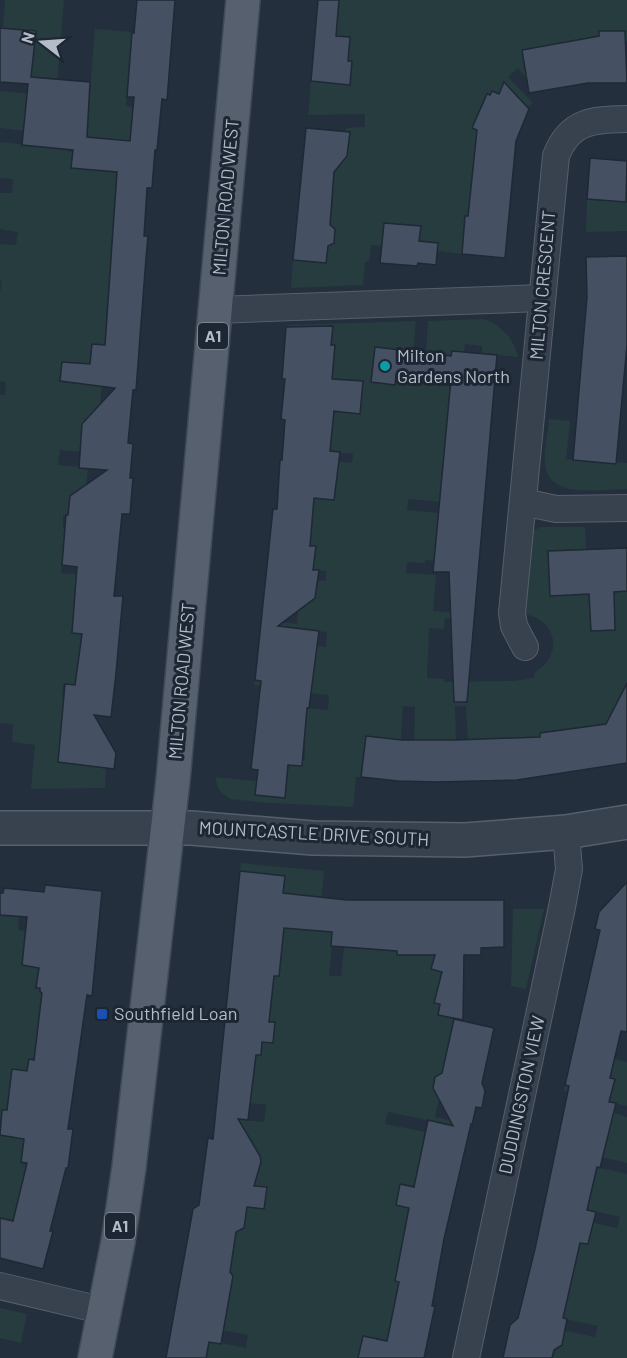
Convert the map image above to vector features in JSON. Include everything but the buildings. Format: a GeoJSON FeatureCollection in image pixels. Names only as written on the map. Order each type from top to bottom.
{"type":"FeatureCollection","features":[{"type":"Feature","properties":{"kind":"main road","name":"MILTON ROAD WEST"},"geometry":{"type":"LineString","coordinates":[[95,1358],[129,1167],[168,828],[243,0]]}},
{"type":"Feature","properties":{"kind":"street","name":"MILTON CRESCENT"},"geometry":{"type":"LineString","coordinates":[[525,647],[514,626],[512,613],[556,156],[560,145],[572,130],[581,124],[598,120],[627,119]]}},
{"type":"Feature","properties":{"kind":"street"},"geometry":{"type":"LineString","coordinates":[[216,310],[542,298]]}},
{"type":"Feature","properties":{"kind":"street"},"geometry":{"type":"LineString","coordinates":[[523,502],[556,509],[627,508]]}},
{"type":"Feature","properties":{"kind":"street","name":"MOUNTCASTLE DRIVE SOUTH"},"geometry":{"type":"LineString","coordinates":[[0,828],[215,829],[314,838],[404,841],[465,840],[566,832],[627,822]]}},
{"type":"Feature","properties":{"kind":"street","name":"DUDDINGSTON VIEW"},"geometry":{"type":"LineString","coordinates":[[466,1358],[562,907],[568,869],[566,832]]}},
{"type":"Feature","properties":{"kind":"street"},"geometry":{"type":"LineString","coordinates":[[0,1286],[105,1311]]}},
{"type":"Feature","properties":{"kind":"green space"},"geometry":{"type":"Polygon","coordinates":[[[5,0],[64,0],[57,84],[27,82],[0,40],[35,43],[36,31],[3,28],[5,0]]]}},
{"type":"Feature","properties":{"kind":"green space"},"geometry":{"type":"Polygon","coordinates":[[[339,0],[627,0],[627,42],[625,42],[625,31],[599,31],[599,61],[575,41],[522,50],[525,72],[533,81],[530,83],[518,68],[508,77],[532,102],[530,107],[518,102],[519,98],[504,82],[499,94],[492,92],[490,95],[487,94],[473,128],[497,138],[510,160],[474,157],[470,194],[508,220],[465,216],[462,254],[438,251],[438,243],[428,242],[426,264],[418,263],[421,226],[384,223],[382,246],[371,245],[369,262],[365,262],[363,285],[291,288],[293,260],[326,263],[328,246],[334,243],[335,229],[330,225],[333,201],[299,198],[301,175],[334,178],[336,159],[347,157],[346,128],[365,127],[365,114],[308,115],[311,81],[350,84],[352,62],[348,61],[350,37],[315,34],[339,0]]]}},
{"type":"Feature","properties":{"kind":"green space"},"geometry":{"type":"Polygon","coordinates":[[[95,29],[132,32],[126,106],[133,107],[130,141],[68,136],[67,151],[73,152],[71,167],[117,171],[111,250],[126,252],[111,272],[105,345],[90,364],[62,362],[60,381],[82,384],[103,376],[95,453],[60,450],[58,465],[88,468],[83,515],[63,515],[63,528],[65,528],[61,573],[87,575],[75,593],[72,633],[102,635],[75,685],[63,684],[62,697],[73,699],[62,717],[60,737],[66,738],[64,763],[106,768],[105,788],[31,789],[35,745],[12,742],[13,724],[0,723],[0,395],[5,395],[6,382],[0,381],[2,281],[0,280],[0,244],[16,245],[18,232],[0,229],[0,193],[12,193],[13,179],[0,178],[0,142],[51,147],[52,134],[0,128],[0,91],[56,96],[89,103],[95,29]]]}},
{"type":"Feature","properties":{"kind":"green space"},"geometry":{"type":"Polygon","coordinates":[[[627,185],[627,231],[586,232],[587,199],[625,202],[627,185]]]}},
{"type":"Feature","properties":{"kind":"green space"},"geometry":{"type":"Polygon","coordinates":[[[484,319],[496,325],[506,334],[514,344],[518,357],[482,354],[482,346],[465,344],[464,352],[452,351],[446,443],[489,448],[444,499],[485,502],[484,506],[408,499],[407,510],[438,513],[438,558],[479,561],[479,565],[425,560],[425,563],[407,562],[406,573],[436,575],[433,611],[475,615],[475,620],[445,618],[444,629],[429,628],[427,678],[444,679],[445,682],[514,681],[534,678],[535,672],[550,657],[553,644],[550,630],[545,624],[523,613],[532,531],[541,527],[585,527],[586,549],[548,551],[550,595],[589,594],[591,631],[614,592],[627,591],[627,716],[613,710],[606,724],[580,728],[587,769],[580,770],[564,729],[540,733],[541,740],[528,779],[524,761],[512,761],[511,738],[485,739],[485,746],[473,747],[474,781],[470,782],[466,706],[455,706],[456,740],[431,740],[430,746],[419,746],[418,782],[413,782],[415,707],[403,706],[401,740],[366,737],[361,777],[356,777],[353,807],[230,799],[219,790],[215,777],[257,781],[285,798],[288,765],[301,766],[302,760],[305,759],[304,708],[328,710],[329,695],[300,692],[300,689],[254,685],[255,680],[291,684],[296,644],[326,647],[327,632],[260,625],[261,620],[297,624],[299,601],[310,602],[316,594],[301,579],[326,581],[326,571],[271,566],[316,546],[310,546],[313,506],[277,503],[278,494],[333,500],[334,493],[327,460],[352,463],[353,454],[283,446],[283,442],[338,412],[360,414],[360,381],[328,378],[333,367],[335,345],[286,327],[287,325],[416,321],[411,376],[426,353],[428,321],[484,319]]]}},
{"type":"Feature","properties":{"kind":"green space"},"geometry":{"type":"Polygon","coordinates":[[[549,419],[570,421],[566,459],[627,463],[627,489],[594,491],[569,489],[551,479],[546,470],[545,458],[549,419]]]}},
{"type":"Feature","properties":{"kind":"green space"},"geometry":{"type":"Polygon","coordinates":[[[241,863],[324,871],[318,931],[333,932],[329,976],[341,976],[344,947],[436,951],[431,969],[442,972],[434,1003],[440,1004],[438,1015],[454,1019],[445,1060],[464,1079],[440,1074],[435,1077],[433,1088],[436,1093],[440,1094],[435,1117],[472,1125],[471,1129],[388,1112],[385,1124],[425,1132],[418,1170],[458,1179],[457,1185],[442,1182],[439,1192],[404,1185],[397,1194],[399,1206],[409,1208],[405,1227],[445,1235],[444,1239],[427,1236],[395,1281],[435,1289],[434,1295],[415,1291],[396,1298],[388,1337],[427,1346],[426,1350],[363,1336],[358,1358],[206,1358],[209,1341],[246,1348],[248,1335],[191,1324],[231,1286],[233,1276],[229,1271],[183,1263],[184,1255],[226,1261],[233,1255],[236,1231],[244,1228],[242,1206],[264,1209],[266,1187],[247,1185],[245,1196],[201,1189],[203,1179],[260,1166],[261,1162],[258,1153],[215,1117],[264,1122],[266,1105],[250,1103],[223,1052],[261,1055],[262,1042],[273,1042],[275,1023],[226,1018],[227,1001],[271,1005],[274,976],[279,976],[280,965],[275,964],[285,876],[240,871],[241,863]]]}},
{"type":"Feature","properties":{"kind":"green space"},"geometry":{"type":"Polygon","coordinates":[[[513,909],[544,909],[526,989],[511,986],[513,909]]]}},
{"type":"Feature","properties":{"kind":"green space"},"geometry":{"type":"Polygon","coordinates":[[[0,915],[19,917],[18,930],[96,938],[41,947],[24,945],[22,965],[39,968],[37,988],[40,988],[40,992],[68,996],[39,1018],[34,1060],[29,1060],[27,1071],[12,1070],[7,1110],[2,1110],[0,1127],[0,915]]]}},
{"type":"Feature","properties":{"kind":"green space"},"geometry":{"type":"Polygon","coordinates":[[[614,1059],[627,1062],[627,1106],[564,1091],[565,1085],[611,1096],[614,1079],[610,1078],[614,1059]]]}},
{"type":"Feature","properties":{"kind":"green space"},"geometry":{"type":"Polygon","coordinates":[[[610,1112],[627,1117],[627,1163],[556,1146],[558,1141],[610,1112]]]}},
{"type":"Feature","properties":{"kind":"green space"},"geometry":{"type":"Polygon","coordinates":[[[0,1135],[24,1139],[21,1164],[27,1165],[13,1221],[0,1218],[0,1135]]]}},
{"type":"Feature","properties":{"kind":"green space"},"geometry":{"type":"Polygon","coordinates":[[[597,1167],[627,1174],[627,1358],[552,1358],[562,1330],[595,1337],[598,1326],[521,1309],[563,1314],[573,1275],[531,1265],[534,1249],[577,1258],[580,1243],[588,1244],[592,1227],[585,1221],[617,1228],[620,1217],[545,1200],[546,1194],[589,1203],[597,1167]]]}},
{"type":"Feature","properties":{"kind":"green space"},"geometry":{"type":"Polygon","coordinates":[[[0,1308],[27,1314],[21,1343],[0,1338],[0,1308]]]}},
{"type":"Feature","properties":{"kind":"place","name":"Milton Gardens North"},"geometry":{"type":"Point","coordinates":[385,366]}},
{"type":"Feature","properties":{"kind":"place","name":"Southfield Loan"},"geometry":{"type":"Point","coordinates":[102,1014]}}]}
